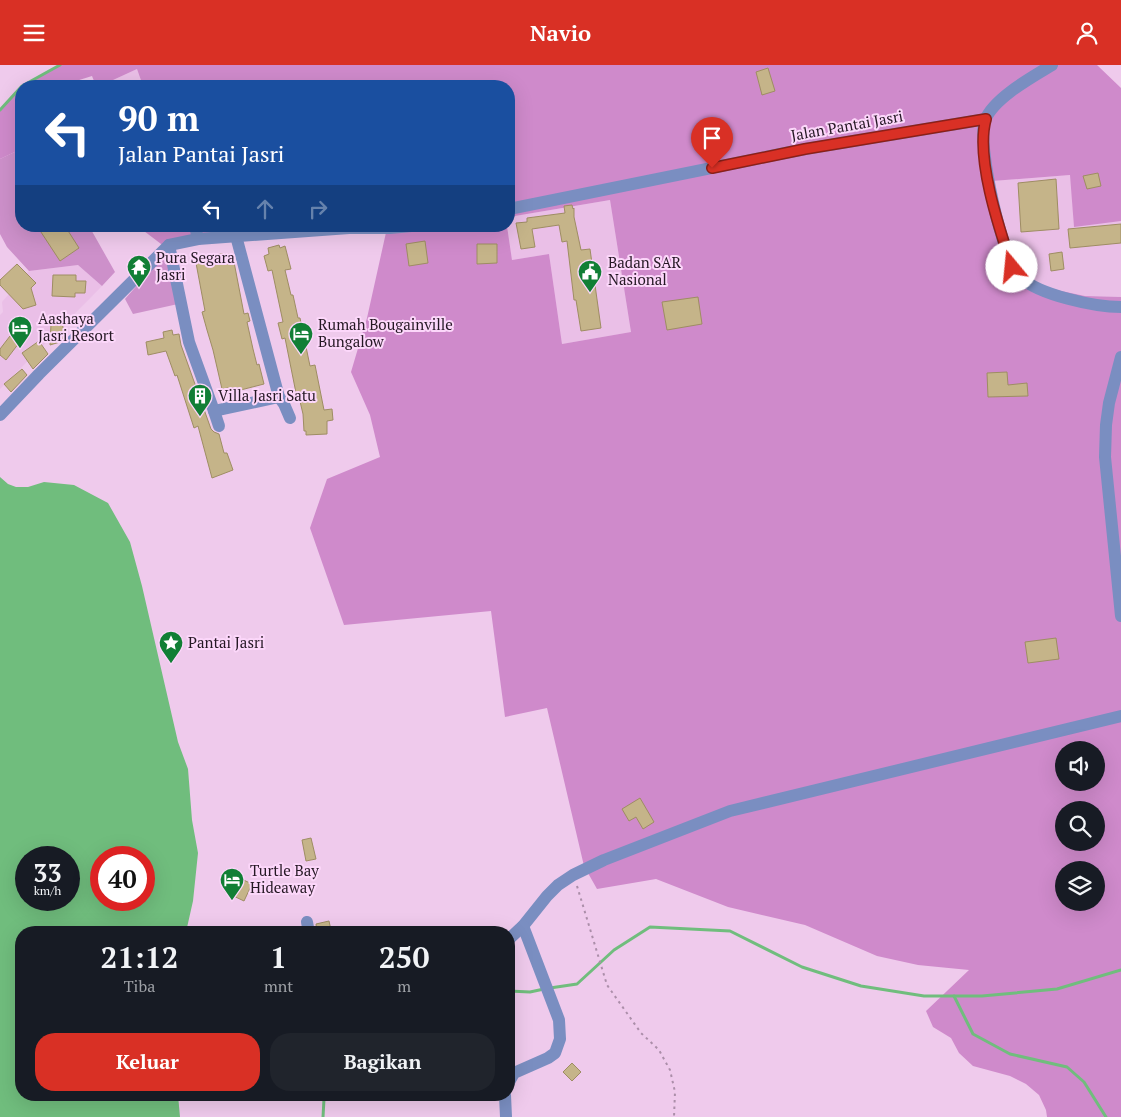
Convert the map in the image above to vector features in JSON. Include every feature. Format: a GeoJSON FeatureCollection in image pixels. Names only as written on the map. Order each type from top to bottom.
{"type":"FeatureCollection","features":[{"type":"Feature","properties":{"kind":"street"},"geometry":{"type":"LineString","coordinates":[[1052,65],[1010,93],[999,102],[986,119],[983,133],[986,168],[995,209],[1012,267],[1020,277],[1037,288],[1054,295],[1121,307]]}},
{"type":"Feature","properties":{"kind":"street","name":"Jalan Pantai Jasri"},"geometry":{"type":"LineString","coordinates":[[515,208],[805,149],[986,119]]}},
{"type":"Feature","properties":{"kind":"street"},"geometry":{"type":"LineString","coordinates":[[0,415],[169,245],[196,233],[236,236],[292,232]]}},
{"type":"Feature","properties":{"kind":"street"},"geometry":{"type":"LineString","coordinates":[[236,236],[279,397],[290,418]]}},
{"type":"Feature","properties":{"kind":"street"},"geometry":{"type":"LineString","coordinates":[[169,245],[189,341],[219,426]]}},
{"type":"Feature","properties":{"kind":"street"},"geometry":{"type":"LineString","coordinates":[[1121,357],[1109,403],[1105,457],[1121,616]]}},
{"type":"Feature","properties":{"kind":"street"},"geometry":{"type":"LineString","coordinates":[[214,411],[279,397]]}},
{"type":"Feature","properties":{"kind":"street"},"geometry":{"type":"LineString","coordinates":[[515,933],[546,896],[573,875],[604,860],[730,811],[1121,715]]}},
{"type":"Feature","properties":{"kind":"street"},"geometry":{"type":"LineString","coordinates":[[515,1073],[543,1061],[555,1053],[561,1029],[523,926]]}},
{"type":"Feature","properties":{"kind":"street"},"geometry":{"type":"LineString","coordinates":[[505,1101],[506,1117]]}},
{"type":"Feature","properties":{"kind":"path"},"geometry":{"type":"LineString","coordinates":[[573,875],[606,985],[626,1015],[659,1050],[674,1080],[674,1117]]}},
{"type":"Feature","properties":{"kind":"shaded area"},"geometry":{"type":"Polygon","coordinates":[[[60,65],[1097,65],[1121,88],[1121,221],[1074,227],[1070,175],[992,181],[1014,270],[1033,285],[1085,296],[1121,297],[1121,1117],[1047,1117],[1039,1095],[1026,1084],[1010,1076],[973,1066],[959,1053],[951,1038],[933,1027],[926,1011],[969,970],[918,965],[877,956],[805,925],[728,907],[656,879],[597,889],[584,866],[547,708],[505,717],[491,611],[344,625],[310,528],[327,479],[380,457],[370,415],[351,372],[367,318],[386,232],[508,232],[512,260],[549,254],[562,344],[631,332],[610,200],[515,216],[515,80],[141,80],[137,69],[113,80],[94,80],[92,76],[79,80],[33,80],[60,65]]]}},
{"type":"Feature","properties":{"kind":"shaded area"},"geometry":{"type":"Polygon","coordinates":[[[137,69],[141,80],[113,80],[137,69]]]}},
{"type":"Feature","properties":{"kind":"shaded area"},"geometry":{"type":"Polygon","coordinates":[[[15,94],[15,152],[0,159],[0,110],[15,94]]]}},
{"type":"Feature","properties":{"kind":"shaded area"},"geometry":{"type":"Polygon","coordinates":[[[15,152],[15,232],[92,232],[115,272],[102,286],[78,265],[29,271],[7,247],[0,234],[0,159],[15,152]]]}},
{"type":"Feature","properties":{"kind":"shaded area"},"geometry":{"type":"Polygon","coordinates":[[[1071,175],[1074,226],[1121,221],[1121,297],[1085,296],[1033,285],[1014,270],[991,181],[1071,175]]]}},
{"type":"Feature","properties":{"kind":"shaded area","name":"Badan SAR Nasional"},"geometry":{"type":"Polygon","coordinates":[[[610,200],[631,332],[562,344],[549,254],[512,260],[508,232],[515,232],[515,216],[610,200]]]}},
{"type":"Feature","properties":{"kind":"shaded area"},"geometry":{"type":"Polygon","coordinates":[[[145,232],[340,232],[165,247],[145,232]]]}},
{"type":"Feature","properties":{"kind":"shaded area"},"geometry":{"type":"Polygon","coordinates":[[[167,256],[178,304],[133,314],[125,299],[162,257],[167,256]]]}},
{"type":"Feature","properties":{"kind":"shaded area","name":"Aashaya Jasri Resort"},"geometry":{"type":"Polygon","coordinates":[[[78,265],[102,286],[0,389],[0,315],[3,312],[2,302],[29,271],[78,265]]]}},
{"type":"Feature","properties":{"kind":"shaded area"},"geometry":{"type":"Polygon","coordinates":[[[0,477],[8,484],[16,487],[28,487],[44,482],[74,485],[108,503],[130,542],[178,742],[188,769],[192,820],[198,853],[193,901],[187,926],[15,926],[15,1101],[179,1101],[180,1117],[0,1117],[0,477]]]}},
{"type":"Feature","properties":{"kind":"building"},"geometry":{"type":"Polygon","coordinates":[[[768,68],[775,91],[762,95],[756,72],[768,68]]]}},
{"type":"Feature","properties":{"kind":"building"},"geometry":{"type":"Polygon","coordinates":[[[1098,173],[1101,186],[1087,189],[1083,176],[1098,173]]]}},
{"type":"Feature","properties":{"kind":"building"},"geometry":{"type":"Polygon","coordinates":[[[1056,179],[1059,229],[1021,232],[1018,183],[1056,179]]]}},
{"type":"Feature","properties":{"kind":"building"},"geometry":{"type":"Polygon","coordinates":[[[572,205],[581,250],[590,249],[601,328],[581,331],[576,300],[574,300],[567,241],[562,242],[559,225],[532,229],[535,247],[521,249],[516,223],[527,222],[527,218],[565,213],[564,206],[572,205]]]}},
{"type":"Feature","properties":{"kind":"building"},"geometry":{"type":"Polygon","coordinates":[[[1121,224],[1121,243],[1070,248],[1068,229],[1121,224]]]}},
{"type":"Feature","properties":{"kind":"building"},"geometry":{"type":"Polygon","coordinates":[[[41,232],[69,232],[79,248],[60,261],[41,232]]]}},
{"type":"Feature","properties":{"kind":"building"},"geometry":{"type":"Polygon","coordinates":[[[425,241],[428,263],[409,266],[406,244],[425,241]]]}},
{"type":"Feature","properties":{"kind":"building"},"geometry":{"type":"Polygon","coordinates":[[[477,244],[497,244],[497,263],[477,264],[477,244]]]}},
{"type":"Feature","properties":{"kind":"building"},"geometry":{"type":"Polygon","coordinates":[[[279,245],[280,248],[285,246],[291,269],[285,270],[298,318],[300,318],[310,366],[315,365],[324,410],[332,409],[333,420],[327,421],[327,434],[306,435],[306,431],[304,431],[303,414],[298,393],[296,393],[285,338],[282,339],[278,323],[283,322],[272,270],[268,271],[264,256],[269,254],[268,248],[279,245]]]}},
{"type":"Feature","properties":{"kind":"building"},"geometry":{"type":"Polygon","coordinates":[[[1062,252],[1064,269],[1051,271],[1049,254],[1062,252]]]}},
{"type":"Feature","properties":{"kind":"building"},"geometry":{"type":"Polygon","coordinates":[[[217,254],[230,254],[230,262],[234,262],[244,314],[248,313],[250,321],[247,322],[253,349],[264,384],[229,393],[228,388],[222,389],[202,312],[205,311],[196,263],[217,259],[217,254]]]}},
{"type":"Feature","properties":{"kind":"building"},"geometry":{"type":"Polygon","coordinates":[[[17,264],[36,283],[31,288],[36,305],[23,309],[0,285],[0,280],[17,264]]]}},
{"type":"Feature","properties":{"kind":"building"},"geometry":{"type":"Polygon","coordinates":[[[53,275],[76,275],[76,281],[86,281],[85,293],[75,293],[75,297],[52,296],[53,275]]]}},
{"type":"Feature","properties":{"kind":"building"},"geometry":{"type":"Polygon","coordinates":[[[698,297],[702,324],[667,330],[662,302],[698,297]]]}},
{"type":"Feature","properties":{"kind":"building"},"geometry":{"type":"Polygon","coordinates":[[[61,321],[66,336],[60,342],[50,345],[51,324],[61,321]]]}},
{"type":"Feature","properties":{"kind":"building"},"geometry":{"type":"Polygon","coordinates":[[[172,330],[173,335],[179,334],[181,345],[211,429],[219,434],[224,453],[227,453],[233,470],[212,478],[198,426],[194,428],[177,375],[175,376],[166,351],[148,355],[146,342],[164,338],[163,332],[172,330]]]}},
{"type":"Feature","properties":{"kind":"building"},"geometry":{"type":"Polygon","coordinates":[[[10,336],[19,343],[6,360],[0,355],[0,349],[10,336]]]}},
{"type":"Feature","properties":{"kind":"building"},"geometry":{"type":"Polygon","coordinates":[[[39,341],[48,354],[33,369],[22,353],[39,341]]]}},
{"type":"Feature","properties":{"kind":"building"},"geometry":{"type":"Polygon","coordinates":[[[22,369],[27,375],[11,392],[4,384],[22,369]]]}},
{"type":"Feature","properties":{"kind":"building"},"geometry":{"type":"Polygon","coordinates":[[[1007,372],[1008,385],[1027,383],[1028,396],[988,397],[987,373],[1007,372]]]}},
{"type":"Feature","properties":{"kind":"building"},"geometry":{"type":"Polygon","coordinates":[[[1056,638],[1059,659],[1028,663],[1025,642],[1056,638]]]}},
{"type":"Feature","properties":{"kind":"building"},"geometry":{"type":"Polygon","coordinates":[[[640,798],[654,822],[643,829],[636,817],[629,821],[622,809],[640,798]]]}},
{"type":"Feature","properties":{"kind":"building"},"geometry":{"type":"Polygon","coordinates":[[[311,838],[316,859],[306,861],[302,840],[311,838]]]}},
{"type":"Feature","properties":{"kind":"building"},"geometry":{"type":"Polygon","coordinates":[[[233,875],[252,884],[244,901],[225,892],[233,875]]]}},
{"type":"Feature","properties":{"kind":"building"},"geometry":{"type":"Polygon","coordinates":[[[329,921],[330,926],[316,926],[316,924],[329,921]]]}},
{"type":"Feature","properties":{"kind":"building"},"geometry":{"type":"Polygon","coordinates":[[[572,1063],[581,1072],[572,1081],[563,1072],[572,1063]]]}},
{"type":"Feature","properties":{"kind":"waterway"},"geometry":{"type":"LineString","coordinates":[[33,80],[60,65]]}},
{"type":"Feature","properties":{"kind":"waterway"},"geometry":{"type":"LineString","coordinates":[[0,110],[15,94]]}},
{"type":"Feature","properties":{"kind":"waterway"},"geometry":{"type":"LineString","coordinates":[[550,988],[577,984],[614,950],[650,927],[730,931],[802,967],[861,986],[924,996],[982,996],[1057,989],[1121,970]]}},
{"type":"Feature","properties":{"kind":"waterway"},"geometry":{"type":"LineString","coordinates":[[515,991],[530,992],[544,989]]}},
{"type":"Feature","properties":{"kind":"waterway"},"geometry":{"type":"LineString","coordinates":[[954,996],[973,1034],[1010,1054],[1067,1067],[1084,1082],[1106,1117]]}},
{"type":"Feature","properties":{"kind":"waterway"},"geometry":{"type":"LineString","coordinates":[[323,1117],[324,1101]]}},
{"type":"Feature","properties":{"kind":"place","name":"Pura Segara Jasri"},"geometry":{"type":"Point","coordinates":[139,288]}},
{"type":"Feature","properties":{"kind":"place","name":"Badan SAR Nasional"},"geometry":{"type":"Point","coordinates":[590,293]}},
{"type":"Feature","properties":{"kind":"place","name":"Aashaya Jasri Resort"},"geometry":{"type":"Point","coordinates":[20,349]}},
{"type":"Feature","properties":{"kind":"place","name":"Rumah Bougainville Bungalow"},"geometry":{"type":"Point","coordinates":[301,355]}},
{"type":"Feature","properties":{"kind":"place","name":"Villa Jasri Satu"},"geometry":{"type":"Point","coordinates":[200,417]}},
{"type":"Feature","properties":{"kind":"place","name":"Pantai Jasri"},"geometry":{"type":"Point","coordinates":[171,664]}},
{"type":"Feature","properties":{"kind":"place","name":"Turtle Bay Hideaway"},"geometry":{"type":"Point","coordinates":[232,901]}},
{"type":"Feature","properties":{"kind":"route"},"geometry":{"type":"LineString","coordinates":[[712,168],[805,149],[986,119],[983,133],[989,187],[1012,267]]}}]}
